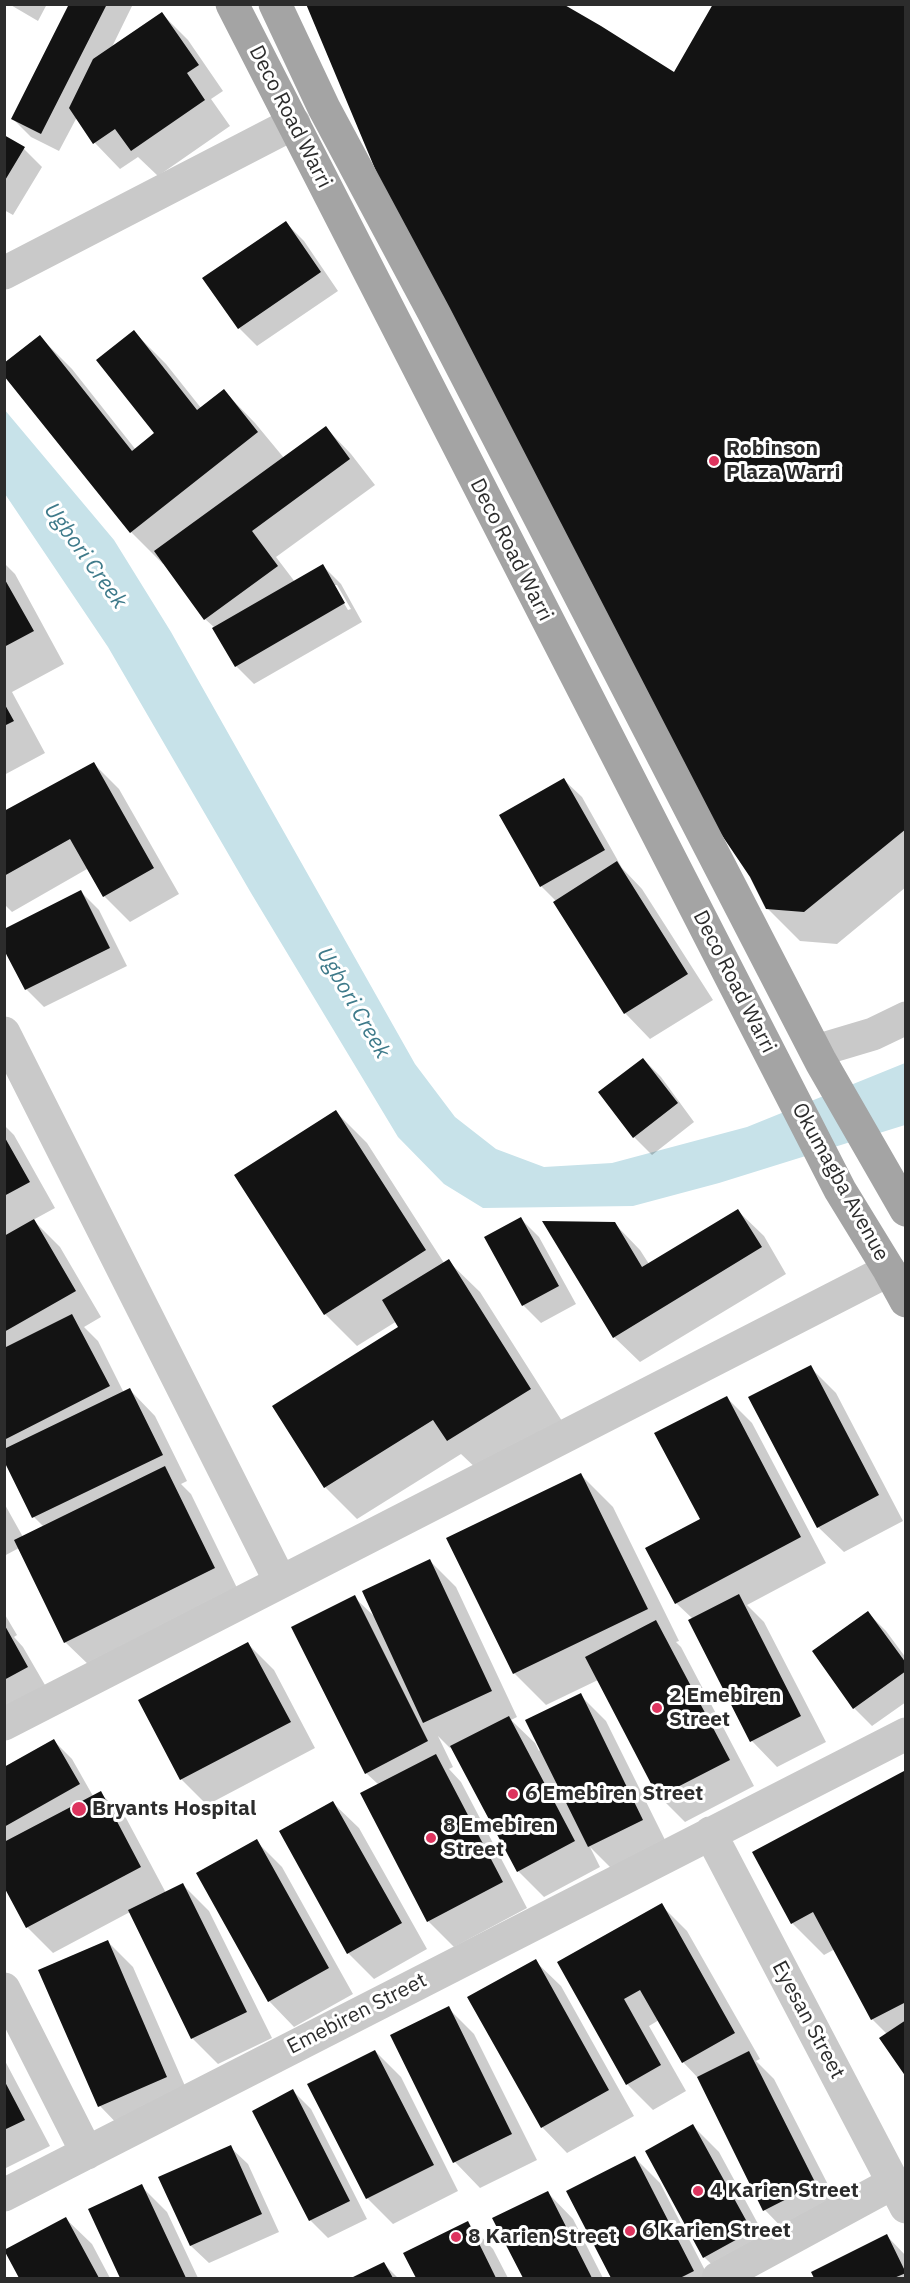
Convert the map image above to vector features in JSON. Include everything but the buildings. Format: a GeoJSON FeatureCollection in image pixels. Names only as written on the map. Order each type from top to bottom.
{"type":"FeatureCollection","features":[{"type":"Feature","properties":{"kind":"main road","name":"Deco Road Warri"},"geometry":{"type":"LineString","coordinates":[[232,4],[791,1094]]}},
{"type":"Feature","properties":{"kind":"main road","name":"Deco Road Warri"},"geometry":{"type":"LineString","coordinates":[[275,4],[324,108],[435,315],[819,1057]]}},
{"type":"Feature","properties":{"kind":"main road","name":"Okumagba Avenue"},"geometry":{"type":"LineString","coordinates":[[819,1057],[906,1210]]}},
{"type":"Feature","properties":{"kind":"main road","name":"Okumagba Avenue"},"geometry":{"type":"LineString","coordinates":[[791,1094],[840,1190],[906,1301]]}},
{"type":"Feature","properties":{"kind":"street"},"geometry":{"type":"LineString","coordinates":[[10,263],[294,123]]}},
{"type":"Feature","properties":{"kind":"street"},"geometry":{"type":"LineString","coordinates":[[819,1057],[906,1018]]}},
{"type":"Feature","properties":{"kind":"street"},"geometry":{"type":"LineString","coordinates":[[5,1037],[280,1581]]}},
{"type":"Feature","properties":{"kind":"street"},"geometry":{"type":"LineString","coordinates":[[4,1724],[889,1270]]}},
{"type":"Feature","properties":{"kind":"street","name":"Emebiren Street"},"geometry":{"type":"LineString","coordinates":[[4,2195],[906,1734]]}},
{"type":"Feature","properties":{"kind":"street","name":"Eyesan Street"},"geometry":{"type":"LineString","coordinates":[[710,1833],[899,2195]]}},
{"type":"Feature","properties":{"kind":"street"},"geometry":{"type":"LineString","coordinates":[[4,1989],[87,2153]]}},
{"type":"Feature","properties":{"kind":"street"},"geometry":{"type":"LineString","coordinates":[[718,2278],[899,2195]]}},
{"type":"Feature","properties":{"kind":"water","name":"Ugbori Creek"},"geometry":{"type":"Polygon","coordinates":[[[4,409],[114,540],[171,632],[415,1064],[455,1117],[496,1149],[544,1167],[612,1163],[747,1127],[905,1063],[905,1125],[719,1183],[633,1206],[483,1208],[444,1184],[398,1137],[251,893],[108,647],[5,494],[4,409]]]}},
{"type":"Feature","properties":{"kind":"place","name":"Robinson Plaza Warri"},"geometry":{"type":"Point","coordinates":[714,461]}},
{"type":"Feature","properties":{"kind":"place","name":"2 Emebiren Street"},"geometry":{"type":"Point","coordinates":[657,1708]}},
{"type":"Feature","properties":{"kind":"place","name":"6 Emebiren Street"},"geometry":{"type":"Point","coordinates":[513,1794]}},
{"type":"Feature","properties":{"kind":"place","name":"Bryants Hospital"},"geometry":{"type":"Point","coordinates":[79,1809]}},
{"type":"Feature","properties":{"kind":"place","name":"8 Emebiren Street"},"geometry":{"type":"Point","coordinates":[431,1838]}},
{"type":"Feature","properties":{"kind":"place","name":"4 Karien Street"},"geometry":{"type":"Point","coordinates":[698,2191]}},
{"type":"Feature","properties":{"kind":"place","name":"6 Karien Street"},"geometry":{"type":"Point","coordinates":[630,2231]}},
{"type":"Feature","properties":{"kind":"place","name":"8 Karien Street"},"geometry":{"type":"Point","coordinates":[456,2237]}}]}
